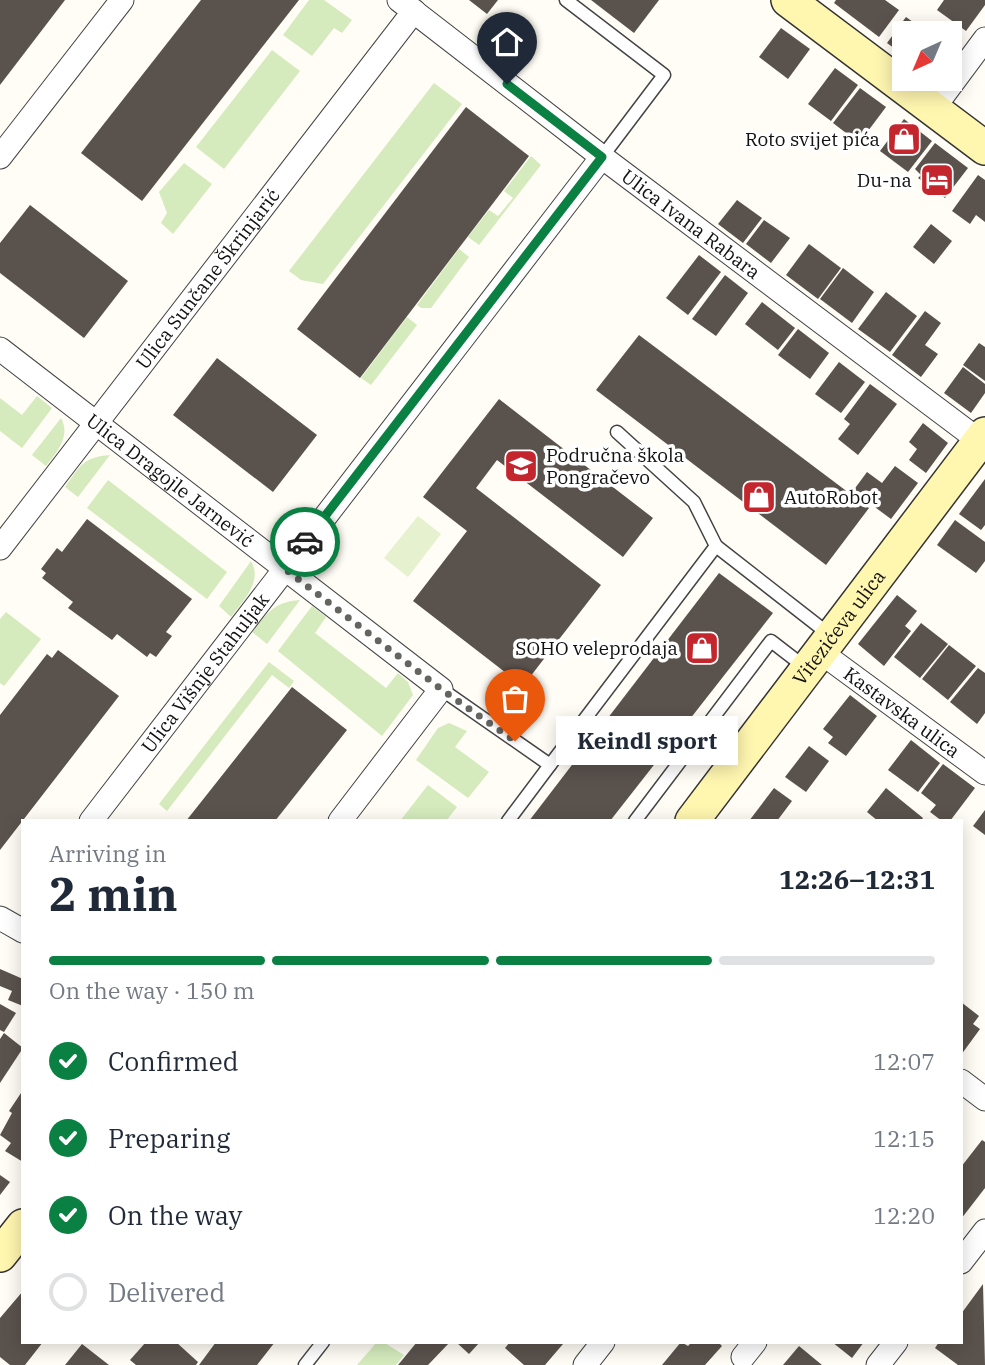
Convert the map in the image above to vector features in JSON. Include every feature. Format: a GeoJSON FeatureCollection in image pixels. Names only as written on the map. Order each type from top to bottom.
{"type":"FeatureCollection","features":[{"type":"Feature","properties":{"kind":"street"},"geometry":{"type":"LineString","coordinates":[[0,157],[122,0]]}},
{"type":"Feature","properties":{"kind":"street"},"geometry":{"type":"LineString","coordinates":[[788,0],[985,148]]}},
{"type":"Feature","properties":{"kind":"street","name":"Ulica Ivana Rabara"},"geometry":{"type":"LineString","coordinates":[[406,6],[602,157],[983,440]]}},
{"type":"Feature","properties":{"kind":"street","name":"Ulica Sunčane Škrinjarić"},"geometry":{"type":"LineString","coordinates":[[0,548],[406,6]]}},
{"type":"Feature","properties":{"kind":"street"},"geometry":{"type":"LineString","coordinates":[[933,109],[985,39]]}},
{"type":"Feature","properties":{"kind":"street","name":"Ulica Višnje Stahuljak"},"geometry":{"type":"LineString","coordinates":[[93,819],[602,157]]}},
{"type":"Feature","properties":{"kind":"street","name":"Ulica Dragojle Jarnević"},"geometry":{"type":"LineString","coordinates":[[0,349],[441,689]]}},
{"type":"Feature","properties":{"kind":"street","name":"Vitezićeva ulica"},"geometry":{"type":"LineString","coordinates":[[693,819],[819,651],[983,440]]}},
{"type":"Feature","properties":{"kind":"street","name":"Kastavska ulica"},"geometry":{"type":"LineString","coordinates":[[819,651],[985,773]]}},
{"type":"Feature","properties":{"kind":"street"},"geometry":{"type":"LineString","coordinates":[[342,819],[441,689]]}},
{"type":"Feature","properties":{"kind":"street"},"geometry":{"type":"LineString","coordinates":[[0,1255],[21,1229]]}},
{"type":"Feature","properties":{"kind":"street"},"geometry":{"type":"LineString","coordinates":[[963,1259],[985,1231]]}},
{"type":"Feature","properties":{"kind":"street"},"geometry":{"type":"LineString","coordinates":[[585,1365],[601,1344]]}},
{"type":"Feature","properties":{"kind":"street"},"geometry":{"type":"LineString","coordinates":[[878,1365],[894,1344]]}},
{"type":"Feature","properties":{"kind":"lane"},"geometry":{"type":"LineString","coordinates":[[566,0],[664,75],[602,157]]}},
{"type":"Feature","properties":{"kind":"lane"},"geometry":{"type":"LineString","coordinates":[[617,432],[694,502],[716,546],[819,651]]}},
{"type":"Feature","properties":{"kind":"lane"},"geometry":{"type":"LineString","coordinates":[[510,819],[716,546]]}},
{"type":"Feature","properties":{"kind":"lane"},"geometry":{"type":"LineString","coordinates":[[637,819],[771,641],[819,651]]}},
{"type":"Feature","properties":{"kind":"lane"},"geometry":{"type":"LineString","coordinates":[[441,689],[550,765]]}},
{"type":"Feature","properties":{"kind":"lane"},"geometry":{"type":"LineString","coordinates":[[305,1365],[321,1344]]}},
{"type":"Feature","properties":{"kind":"green space"},"geometry":{"type":"Polygon","coordinates":[[[309,0],[324,0],[352,20],[342,33],[334,28],[312,56],[283,35],[309,0]]]}},
{"type":"Feature","properties":{"kind":"green space"},"geometry":{"type":"Polygon","coordinates":[[[272,50],[300,71],[224,169],[196,147],[272,50]]]}},
{"type":"Feature","properties":{"kind":"green space"},"geometry":{"type":"Polygon","coordinates":[[[434,83],[462,104],[323,284],[301,280],[289,271],[434,83]]]}},
{"type":"Feature","properties":{"kind":"green space"},"geometry":{"type":"Polygon","coordinates":[[[531,156],[541,165],[479,245],[468,237],[489,210],[498,216],[513,198],[504,191],[531,156]]]}},
{"type":"Feature","properties":{"kind":"green space"},"geometry":{"type":"Polygon","coordinates":[[[184,163],[212,184],[173,234],[161,223],[167,213],[159,192],[184,163]]]}},
{"type":"Feature","properties":{"kind":"green space"},"geometry":{"type":"Polygon","coordinates":[[[459,249],[469,257],[431,308],[421,308],[417,305],[459,249]]]}},
{"type":"Feature","properties":{"kind":"green space"},"geometry":{"type":"Polygon","coordinates":[[[407,317],[417,325],[371,385],[361,378],[407,317]]]}},
{"type":"Feature","properties":{"kind":"green space"},"geometry":{"type":"Polygon","coordinates":[[[37,396],[52,408],[22,448],[0,431],[0,398],[22,415],[37,396]]]}},
{"type":"Feature","properties":{"kind":"green space"},"geometry":{"type":"Polygon","coordinates":[[[61,418],[64,437],[46,466],[32,455],[61,418]]]}},
{"type":"Feature","properties":{"kind":"green space"},"geometry":{"type":"Polygon","coordinates":[[[110,455],[78,497],[65,487],[88,460],[110,455]]]}},
{"type":"Feature","properties":{"kind":"green space"},"geometry":{"type":"Polygon","coordinates":[[[108,480],[227,572],[207,599],[87,508],[108,480]]]}},
{"type":"Feature","properties":{"kind":"green space"},"geometry":{"type":"Polygon","coordinates":[[[418,516],[441,534],[408,577],[384,558],[418,516]]]}},
{"type":"Feature","properties":{"kind":"green space"},"geometry":{"type":"Polygon","coordinates":[[[251,561],[255,576],[253,583],[246,598],[231,617],[219,606],[251,561]]]}},
{"type":"Feature","properties":{"kind":"green space"},"geometry":{"type":"Polygon","coordinates":[[[300,600],[267,644],[252,632],[277,606],[300,600]]]}},
{"type":"Feature","properties":{"kind":"green space"},"geometry":{"type":"Polygon","coordinates":[[[312,606],[326,617],[315,633],[386,688],[398,673],[408,682],[413,695],[382,736],[278,651],[312,606]]]}},
{"type":"Feature","properties":{"kind":"green space"},"geometry":{"type":"Polygon","coordinates":[[[6,612],[41,639],[4,686],[0,683],[0,619],[6,612]]]}},
{"type":"Feature","properties":{"kind":"green space"},"geometry":{"type":"Polygon","coordinates":[[[269,662],[294,681],[289,688],[272,675],[167,811],[159,804],[269,662]]]}},
{"type":"Feature","properties":{"kind":"green space"},"geometry":{"type":"Polygon","coordinates":[[[449,723],[467,731],[455,747],[489,772],[468,798],[416,760],[438,728],[449,723]]]}},
{"type":"Feature","properties":{"kind":"green space"},"geometry":{"type":"Polygon","coordinates":[[[428,785],[457,807],[448,819],[402,819],[428,785]]]}},
{"type":"Feature","properties":{"kind":"green space"},"geometry":{"type":"Polygon","coordinates":[[[375,1344],[386,1344],[404,1355],[396,1365],[357,1365],[375,1344]]]}},
{"type":"Feature","properties":{"kind":"building"},"geometry":{"type":"Polygon","coordinates":[[[0,0],[65,0],[0,85],[0,0]]]}},
{"type":"Feature","properties":{"kind":"building"},"geometry":{"type":"Polygon","coordinates":[[[201,0],[299,0],[142,201],[81,153],[201,0]]]}},
{"type":"Feature","properties":{"kind":"building"},"geometry":{"type":"Polygon","coordinates":[[[469,0],[498,0],[487,14],[469,0]]]}},
{"type":"Feature","properties":{"kind":"building"},"geometry":{"type":"Polygon","coordinates":[[[591,0],[659,0],[634,33],[591,0]]]}},
{"type":"Feature","properties":{"kind":"building"},"geometry":{"type":"Polygon","coordinates":[[[836,0],[885,0],[899,10],[879,37],[834,3],[836,0]]]}},
{"type":"Feature","properties":{"kind":"building"},"geometry":{"type":"Polygon","coordinates":[[[944,0],[985,0],[985,5],[966,31],[962,28],[962,21],[952,21],[937,10],[944,0]]]}},
{"type":"Feature","properties":{"kind":"building"},"geometry":{"type":"Polygon","coordinates":[[[781,28],[810,49],[788,79],[759,57],[781,28]]]}},
{"type":"Feature","properties":{"kind":"building"},"geometry":{"type":"Polygon","coordinates":[[[835,68],[858,85],[831,121],[808,104],[835,68]]]}},
{"type":"Feature","properties":{"kind":"building"},"geometry":{"type":"Polygon","coordinates":[[[860,88],[886,107],[859,143],[833,123],[860,88]]]}},
{"type":"Feature","properties":{"kind":"building"},"geometry":{"type":"Polygon","coordinates":[[[466,107],[529,156],[360,378],[297,329],[466,107]]]}},
{"type":"Feature","properties":{"kind":"building"},"geometry":{"type":"Polygon","coordinates":[[[904,119],[932,141],[908,172],[880,151],[904,119]]]}},
{"type":"Feature","properties":{"kind":"building"},"geometry":{"type":"Polygon","coordinates":[[[935,143],[968,168],[945,198],[918,178],[921,175],[915,169],[935,143]]]}},
{"type":"Feature","properties":{"kind":"building"},"geometry":{"type":"Polygon","coordinates":[[[978,175],[985,180],[985,222],[976,215],[970,224],[952,211],[978,175]]]}},
{"type":"Feature","properties":{"kind":"building"},"geometry":{"type":"Polygon","coordinates":[[[737,200],[762,218],[743,243],[718,224],[737,200]]]}},
{"type":"Feature","properties":{"kind":"building"},"geometry":{"type":"Polygon","coordinates":[[[30,205],[128,281],[84,338],[0,273],[0,243],[30,205]]]}},
{"type":"Feature","properties":{"kind":"building"},"geometry":{"type":"Polygon","coordinates":[[[764,220],[790,238],[771,263],[746,244],[764,220]]]}},
{"type":"Feature","properties":{"kind":"building"},"geometry":{"type":"Polygon","coordinates":[[[931,224],[952,241],[934,264],[913,247],[931,224]]]}},
{"type":"Feature","properties":{"kind":"building"},"geometry":{"type":"Polygon","coordinates":[[[809,244],[841,268],[818,299],[786,275],[809,244]]]}},
{"type":"Feature","properties":{"kind":"building"},"geometry":{"type":"Polygon","coordinates":[[[699,255],[721,272],[688,315],[666,298],[699,255]]]}},
{"type":"Feature","properties":{"kind":"building"},"geometry":{"type":"Polygon","coordinates":[[[843,268],[874,292],[852,323],[820,299],[843,268]]]}},
{"type":"Feature","properties":{"kind":"building"},"geometry":{"type":"Polygon","coordinates":[[[725,275],[748,293],[716,336],[692,319],[725,275]]]}},
{"type":"Feature","properties":{"kind":"building"},"geometry":{"type":"Polygon","coordinates":[[[886,292],[917,316],[890,352],[858,329],[886,292]]]}},
{"type":"Feature","properties":{"kind":"building"},"geometry":{"type":"Polygon","coordinates":[[[762,302],[795,328],[778,350],[745,324],[762,302]]]}},
{"type":"Feature","properties":{"kind":"building"},"geometry":{"type":"Polygon","coordinates":[[[925,311],[941,323],[925,345],[938,354],[921,377],[892,355],[925,311]]]}},
{"type":"Feature","properties":{"kind":"building"},"geometry":{"type":"Polygon","coordinates":[[[798,329],[829,353],[810,379],[778,355],[798,329]]]}},
{"type":"Feature","properties":{"kind":"building"},"geometry":{"type":"Polygon","coordinates":[[[639,335],[869,508],[826,565],[596,390],[639,335]]]}},
{"type":"Feature","properties":{"kind":"building"},"geometry":{"type":"Polygon","coordinates":[[[979,343],[985,347],[985,381],[963,365],[979,343]]]}},
{"type":"Feature","properties":{"kind":"building"},"geometry":{"type":"Polygon","coordinates":[[[217,358],[317,435],[273,492],[173,415],[217,358]]]}},
{"type":"Feature","properties":{"kind":"building"},"geometry":{"type":"Polygon","coordinates":[[[839,362],[865,382],[841,413],[815,394],[839,362]]]}},
{"type":"Feature","properties":{"kind":"building"},"geometry":{"type":"Polygon","coordinates":[[[963,367],[985,384],[985,393],[971,413],[944,393],[963,367]]]}},
{"type":"Feature","properties":{"kind":"building"},"geometry":{"type":"Polygon","coordinates":[[[870,384],[897,404],[858,455],[838,439],[850,424],[844,419],[870,384]]]}},
{"type":"Feature","properties":{"kind":"building"},"geometry":{"type":"Polygon","coordinates":[[[499,399],[653,518],[623,557],[497,460],[476,488],[601,585],[523,686],[413,601],[467,531],[423,497],[499,399]]]}},
{"type":"Feature","properties":{"kind":"building"},"geometry":{"type":"Polygon","coordinates":[[[923,423],[948,443],[926,473],[909,460],[917,449],[909,442],[923,423]]]}},
{"type":"Feature","properties":{"kind":"building"},"geometry":{"type":"Polygon","coordinates":[[[895,466],[918,483],[891,519],[853,491],[867,472],[882,483],[895,466]]]}},
{"type":"Feature","properties":{"kind":"building"},"geometry":{"type":"Polygon","coordinates":[[[985,479],[985,525],[981,530],[959,514],[985,479]]]}},
{"type":"Feature","properties":{"kind":"building"},"geometry":{"type":"Polygon","coordinates":[[[87,519],[192,599],[166,632],[172,636],[156,657],[150,653],[147,657],[117,634],[112,640],[68,608],[73,602],[42,578],[46,573],[41,569],[57,548],[62,552],[87,519]]]}},
{"type":"Feature","properties":{"kind":"building"},"geometry":{"type":"Polygon","coordinates":[[[955,520],[985,542],[985,561],[976,573],[937,545],[955,520]]]}},
{"type":"Feature","properties":{"kind":"building"},"geometry":{"type":"Polygon","coordinates":[[[719,573],[773,613],[612,819],[531,819],[719,573]]]}},
{"type":"Feature","properties":{"kind":"building"},"geometry":{"type":"Polygon","coordinates":[[[897,595],[917,611],[905,626],[911,631],[884,666],[858,644],[897,595]]]}},
{"type":"Feature","properties":{"kind":"building"},"geometry":{"type":"Polygon","coordinates":[[[921,623],[948,644],[920,678],[894,657],[921,623]]]}},
{"type":"Feature","properties":{"kind":"building"},"geometry":{"type":"Polygon","coordinates":[[[949,645],[976,666],[948,700],[922,679],[949,645]]]}},
{"type":"Feature","properties":{"kind":"building"},"geometry":{"type":"Polygon","coordinates":[[[58,650],[119,696],[24,819],[21,819],[21,823],[0,850],[0,715],[47,654],[52,658],[58,650]]]}},
{"type":"Feature","properties":{"kind":"building"},"geometry":{"type":"Polygon","coordinates":[[[978,668],[985,673],[985,713],[977,724],[950,702],[978,668]]]}},
{"type":"Feature","properties":{"kind":"building"},"geometry":{"type":"Polygon","coordinates":[[[292,687],[347,730],[277,819],[188,819],[292,687]]]}},
{"type":"Feature","properties":{"kind":"building"},"geometry":{"type":"Polygon","coordinates":[[[850,695],[877,716],[846,756],[828,743],[833,737],[823,729],[850,695]]]}},
{"type":"Feature","properties":{"kind":"building"},"geometry":{"type":"Polygon","coordinates":[[[911,740],[940,763],[918,792],[888,770],[911,740]]]}},
{"type":"Feature","properties":{"kind":"building"},"geometry":{"type":"Polygon","coordinates":[[[809,746],[829,761],[806,792],[785,777],[809,746]]]}},
{"type":"Feature","properties":{"kind":"building"},"geometry":{"type":"Polygon","coordinates":[[[943,764],[975,788],[952,819],[939,819],[930,812],[936,805],[921,793],[943,764]]]}},
{"type":"Feature","properties":{"kind":"building"},"geometry":{"type":"Polygon","coordinates":[[[774,788],[792,801],[778,819],[751,819],[774,788]]]}},
{"type":"Feature","properties":{"kind":"building"},"geometry":{"type":"Polygon","coordinates":[[[886,788],[923,818],[876,819],[867,812],[886,788]]]}},
{"type":"Feature","properties":{"kind":"building"},"geometry":{"type":"Polygon","coordinates":[[[985,810],[985,835],[973,826],[985,810]]]}},
{"type":"Feature","properties":{"kind":"building"},"geometry":{"type":"Polygon","coordinates":[[[0,969],[21,978],[21,1005],[8,1000],[12,991],[0,986],[0,969]]]}},
{"type":"Feature","properties":{"kind":"building"},"geometry":{"type":"Polygon","coordinates":[[[0,1004],[16,1013],[4,1032],[0,1030],[0,1004]]]}},
{"type":"Feature","properties":{"kind":"building"},"geometry":{"type":"Polygon","coordinates":[[[963,1004],[979,1016],[973,1024],[980,1029],[963,1052],[963,1004]]]}},
{"type":"Feature","properties":{"kind":"building"},"geometry":{"type":"Polygon","coordinates":[[[4,1033],[21,1046],[21,1051],[0,1083],[0,1039],[4,1033]]]}},
{"type":"Feature","properties":{"kind":"building"},"geometry":{"type":"Polygon","coordinates":[[[21,1093],[21,1161],[5,1151],[11,1143],[0,1135],[12,1113],[9,1111],[21,1093]]]}},
{"type":"Feature","properties":{"kind":"building"},"geometry":{"type":"Polygon","coordinates":[[[982,1140],[985,1142],[985,1188],[963,1216],[963,1164],[982,1140]]]}},
{"type":"Feature","properties":{"kind":"building"},"geometry":{"type":"Polygon","coordinates":[[[0,1175],[10,1182],[0,1195],[0,1175]]]}},
{"type":"Feature","properties":{"kind":"building"},"geometry":{"type":"Polygon","coordinates":[[[983,1284],[985,1365],[958,1365],[935,1348],[938,1344],[963,1344],[963,1311],[983,1284]]]}},
{"type":"Feature","properties":{"kind":"building"},"geometry":{"type":"Polygon","coordinates":[[[21,1293],[21,1344],[41,1344],[25,1365],[10,1365],[0,1357],[0,1318],[21,1293]]]}},
{"type":"Feature","properties":{"kind":"building"},"geometry":{"type":"Polygon","coordinates":[[[82,1344],[109,1365],[65,1365],[82,1344]]]}},
{"type":"Feature","properties":{"kind":"building"},"geometry":{"type":"Polygon","coordinates":[[[144,1344],[178,1344],[198,1362],[196,1365],[136,1365],[130,1360],[144,1344]]]}},
{"type":"Feature","properties":{"kind":"building"},"geometry":{"type":"Polygon","coordinates":[[[215,1344],[273,1344],[257,1365],[199,1365],[215,1344]]]}},
{"type":"Feature","properties":{"kind":"building"},"geometry":{"type":"Polygon","coordinates":[[[415,1344],[448,1344],[428,1365],[398,1365],[415,1344]]]}},
{"type":"Feature","properties":{"kind":"building"},"geometry":{"type":"Polygon","coordinates":[[[458,1344],[478,1344],[469,1354],[458,1344]]]}},
{"type":"Feature","properties":{"kind":"building"},"geometry":{"type":"Polygon","coordinates":[[[508,1344],[563,1344],[545,1365],[524,1365],[505,1348],[508,1344]]]}},
{"type":"Feature","properties":{"kind":"building"},"geometry":{"type":"Polygon","coordinates":[[[679,1344],[722,1346],[705,1365],[662,1365],[679,1344]]]}},
{"type":"Feature","properties":{"kind":"building"},"geometry":{"type":"Polygon","coordinates":[[[834,1344],[862,1344],[852,1358],[834,1344]]]}},
{"type":"Feature","properties":{"kind":"building"},"geometry":{"type":"Polygon","coordinates":[[[799,1346],[822,1365],[783,1365],[799,1346]]]}},
{"type":"Feature","properties":{"kind":"way so far"},"geometry":{"type":"LineString","coordinates":[[305,542],[285,569],[441,689],[515,741]]}},
{"type":"Feature","properties":{"kind":"place","name":"Roto svijet pića"},"geometry":{"type":"Point","coordinates":[904,139]}},
{"type":"Feature","properties":{"kind":"place","name":"Du-na"},"geometry":{"type":"Point","coordinates":[937,180]}},
{"type":"Feature","properties":{"kind":"place","name":"Područna škola Pongračevo"},"geometry":{"type":"Point","coordinates":[521,466]}},
{"type":"Feature","properties":{"kind":"place","name":"AutoRobot"},"geometry":{"type":"Point","coordinates":[759,497]}},
{"type":"Feature","properties":{"kind":"place","name":"SOHO veleprodaja"},"geometry":{"type":"Point","coordinates":[702,648]}},
{"type":"Feature","properties":{"kind":"place","name":"Keindl sport"},"geometry":{"type":"Point","coordinates":[515,741]}},
{"type":"Feature","properties":{"kind":"route"},"geometry":{"type":"LineString","coordinates":[[305,542],[602,157],[507,84]]}}]}
